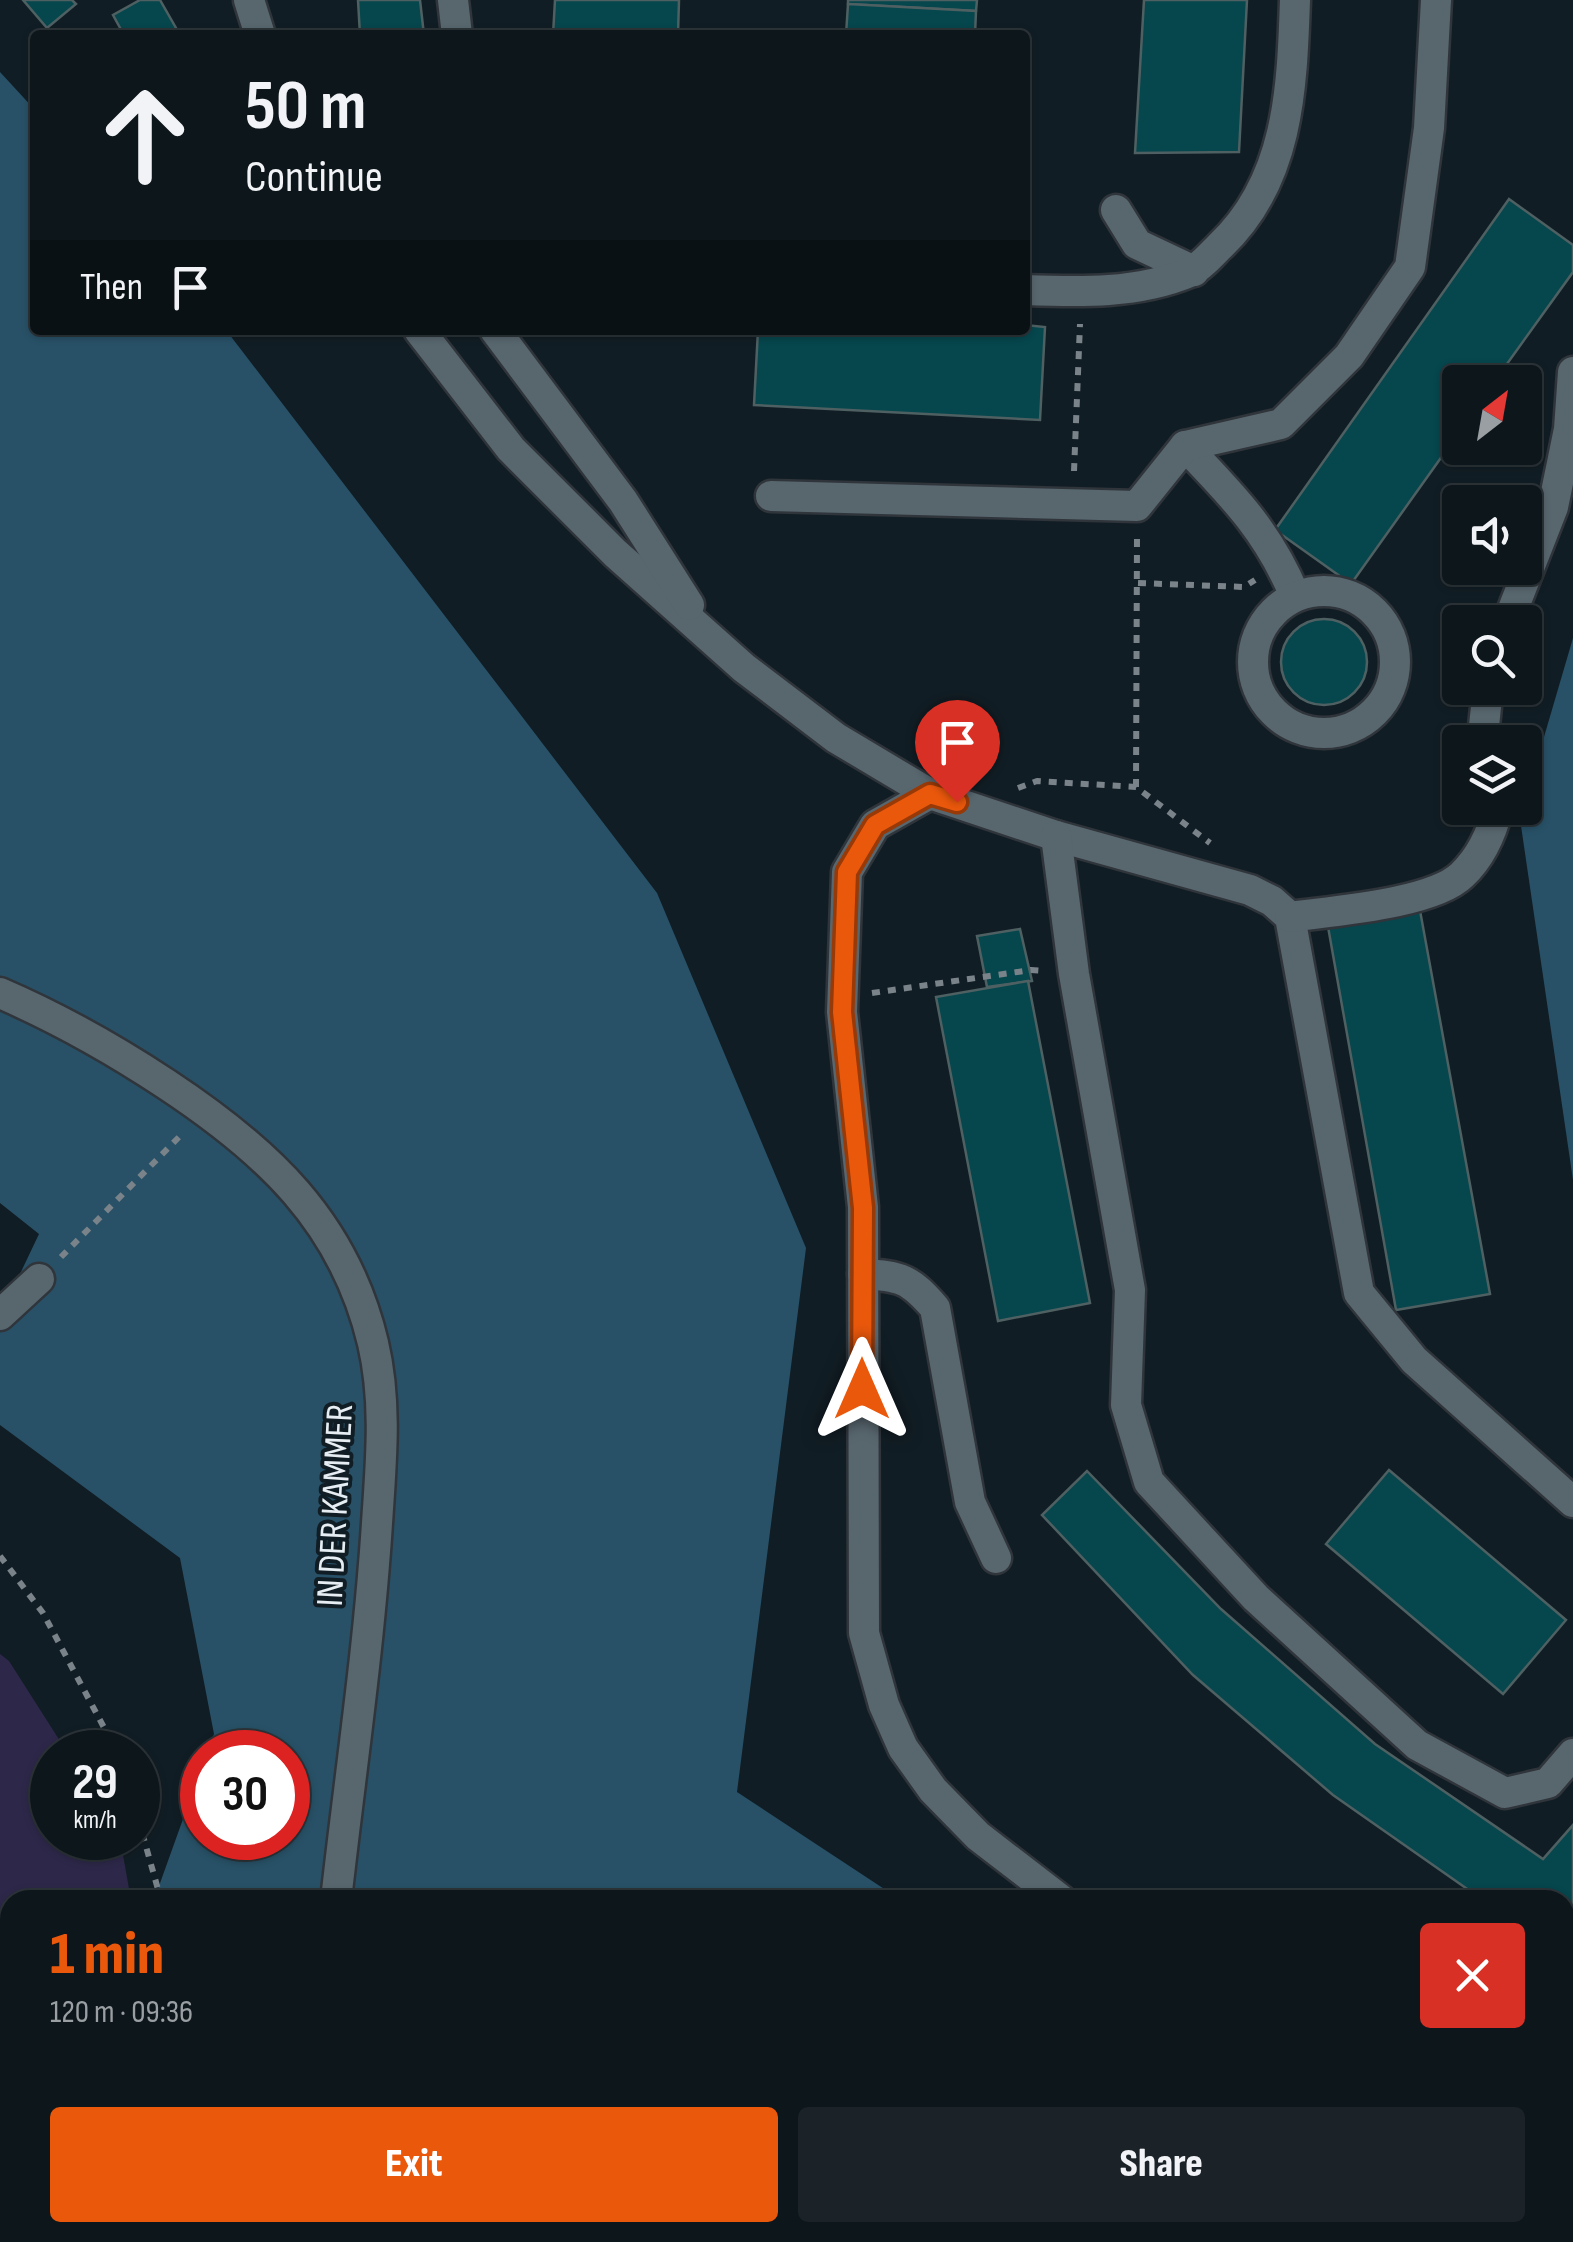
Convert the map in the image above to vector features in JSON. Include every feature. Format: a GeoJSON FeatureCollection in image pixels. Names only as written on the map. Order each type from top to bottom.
{"type":"FeatureCollection","features":[{"type":"Feature","properties":{"kind":"street"},"geometry":{"type":"LineString","coordinates":[[249,0],[258,30]]}},
{"type":"Feature","properties":{"kind":"street"},"geometry":{"type":"LineString","coordinates":[[452,0],[455,30]]}},
{"type":"Feature","properties":{"kind":"street"},"geometry":{"type":"LineString","coordinates":[[1030,290],[1129,288],[1194,271],[1234,234],[1277,158],[1290,104],[1295,0]]}},
{"type":"Feature","properties":{"kind":"street"},"geometry":{"type":"LineString","coordinates":[[772,496],[1137,506],[1185,446],[1281,424],[1349,356],[1410,267],[1429,128],[1436,0]]}},
{"type":"Feature","properties":{"kind":"street"},"geometry":{"type":"LineString","coordinates":[[1116,210],[1137,244],[1194,271]]}},
{"type":"Feature","properties":{"kind":"street"},"geometry":{"type":"LineString","coordinates":[[423,335],[510,448],[615,554],[709,637],[836,738],[930,794],[1056,836],[1250,890],[1272,901],[1290,917],[1359,1293],[1414,1360],[1573,1502]]}},
{"type":"Feature","properties":{"kind":"street"},"geometry":{"type":"LineString","coordinates":[[499,335],[623,501],[709,637]]}},
{"type":"Feature","properties":{"kind":"street"},"geometry":{"type":"LineString","coordinates":[[1515,605],[1553,506],[1566,442],[1573,372]]}},
{"type":"Feature","properties":{"kind":"street"},"geometry":{"type":"LineString","coordinates":[[1185,446],[1249,513],[1281,563],[1295,596]]}},
{"type":"Feature","properties":{"kind":"street"},"geometry":{"type":"LineString","coordinates":[[1324,590],[1339,592],[1366,604],[1386,626],[1395,654],[1392,684],[1377,710],[1353,727],[1324,733],[1294,727],[1270,710],[1256,683],[1252,669],[1256,639],[1271,614],[1295,596],[1324,590]]}},
{"type":"Feature","properties":{"kind":"street"},"geometry":{"type":"LineString","coordinates":[[930,794],[875,825],[847,872],[842,998],[863,1208],[864,1632],[884,1704],[904,1748],[933,1790],[978,1836],[1048,1890]]}},
{"type":"Feature","properties":{"kind":"street"},"geometry":{"type":"LineString","coordinates":[[1290,917],[1381,904],[1433,891],[1460,878],[1478,856],[1494,825]]}},
{"type":"Feature","properties":{"kind":"street"},"geometry":{"type":"LineString","coordinates":[[1056,836],[1074,974],[1130,1290],[1126,1405],[1148,1482],[1256,1598],[1417,1745],[1505,1793],[1548,1782],[1573,1754]]}},
{"type":"Feature","properties":{"kind":"street","name":"IN DER KAMMER"},"geometry":{"type":"LineString","coordinates":[[0,992],[85,1034],[205,1110],[271,1163],[324,1228],[361,1303],[380,1382],[383,1422],[373,1581],[337,1890]]}},
{"type":"Feature","properties":{"kind":"street"},"geometry":{"type":"LineString","coordinates":[[863,1274],[902,1278],[918,1288],[935,1308],[970,1502],[996,1558]]}},
{"type":"Feature","properties":{"kind":"street"},"geometry":{"type":"LineString","coordinates":[[0,1315],[39,1279]]}},
{"type":"Feature","properties":{"kind":"path"},"geometry":{"type":"LineString","coordinates":[[1072,502],[1080,355]]}},
{"type":"Feature","properties":{"kind":"path"},"geometry":{"type":"LineString","coordinates":[[1136,787],[1137,506]]}},
{"type":"Feature","properties":{"kind":"path"},"geometry":{"type":"LineString","coordinates":[[1138,583],[1244,587],[1281,563]]}},
{"type":"Feature","properties":{"kind":"path"},"geometry":{"type":"LineString","coordinates":[[983,810],[1009,792],[1037,781],[1136,787],[1215,847]]}},
{"type":"Feature","properties":{"kind":"path"},"geometry":{"type":"LineString","coordinates":[[842,998],[1031,970]]}},
{"type":"Feature","properties":{"kind":"path"},"geometry":{"type":"LineString","coordinates":[[39,1279],[205,1110]]}},
{"type":"Feature","properties":{"kind":"path"},"geometry":{"type":"LineString","coordinates":[[0,1556],[44,1613],[105,1730]]}},
{"type":"Feature","properties":{"kind":"path"},"geometry":{"type":"LineString","coordinates":[[150,1860],[158,1890]]}},
{"type":"Feature","properties":{"kind":"shaded area"},"geometry":{"type":"Polygon","coordinates":[[[0,72],[30,105],[30,335],[230,335],[657,893],[806,1248],[737,1792],[886,1890],[158,1890],[180,1827],[180,1860],[310,1860],[310,1730],[213,1730],[180,1558],[0,1425],[0,1316],[39,1234],[0,1203],[0,72]]]}},
{"type":"Feature","properties":{"kind":"shaded area"},"geometry":{"type":"Polygon","coordinates":[[[1573,638],[1573,1180],[1521,825],[1542,825],[1542,744],[1573,638]]]}},
{"type":"Feature","properties":{"kind":"shaded area"},"geometry":{"type":"Polygon","coordinates":[[[0,1654],[9,1661],[53,1730],[30,1730],[30,1860],[124,1860],[129,1890],[0,1890],[0,1654]]]}},
{"type":"Feature","properties":{"kind":"building"},"geometry":{"type":"Polygon","coordinates":[[[23,0],[72,0],[76,4],[47,28],[23,0]]]}},
{"type":"Feature","properties":{"kind":"building"},"geometry":{"type":"Polygon","coordinates":[[[140,0],[160,0],[177,30],[121,30],[113,15],[140,0]]]}},
{"type":"Feature","properties":{"kind":"building"},"geometry":{"type":"Polygon","coordinates":[[[358,0],[420,0],[423,30],[360,30],[358,0]]]}},
{"type":"Feature","properties":{"kind":"building"},"geometry":{"type":"Polygon","coordinates":[[[555,0],[679,0],[678,30],[553,30],[555,0]]]}},
{"type":"Feature","properties":{"kind":"building"},"geometry":{"type":"Polygon","coordinates":[[[848,0],[977,0],[976,11],[848,4],[848,0]]]}},
{"type":"Feature","properties":{"kind":"building"},"geometry":{"type":"Polygon","coordinates":[[[1144,0],[1247,0],[1239,152],[1135,153],[1144,0]]]}},
{"type":"Feature","properties":{"kind":"building"},"geometry":{"type":"Polygon","coordinates":[[[848,4],[976,11],[975,30],[846,30],[848,4]]]}},
{"type":"Feature","properties":{"kind":"building"},"geometry":{"type":"Polygon","coordinates":[[[1509,199],[1573,245],[1573,272],[1506,365],[1442,365],[1442,456],[1351,584],[1275,530],[1509,199]]]}},
{"type":"Feature","properties":{"kind":"building"},"geometry":{"type":"Polygon","coordinates":[[[1030,326],[1045,327],[1040,420],[754,405],[758,335],[1030,335],[1030,326]]]}},
{"type":"Feature","properties":{"kind":"building"},"geometry":{"type":"Polygon","coordinates":[[[1324,619],[1341,622],[1355,631],[1364,645],[1364,679],[1355,693],[1341,702],[1324,705],[1307,702],[1293,693],[1284,679],[1281,662],[1284,645],[1293,631],[1307,622],[1324,619]]]}},
{"type":"Feature","properties":{"kind":"building"},"geometry":{"type":"Polygon","coordinates":[[[1419,905],[1490,1294],[1396,1310],[1327,921],[1419,905]]]}},
{"type":"Feature","properties":{"kind":"building"},"geometry":{"type":"Polygon","coordinates":[[[1020,929],[1032,981],[987,987],[977,936],[1020,929]]]}},
{"type":"Feature","properties":{"kind":"building"},"geometry":{"type":"Polygon","coordinates":[[[1028,981],[1090,1303],[998,1321],[936,997],[1028,981]]]}},
{"type":"Feature","properties":{"kind":"building"},"geometry":{"type":"Polygon","coordinates":[[[1389,1470],[1566,1620],[1503,1694],[1326,1544],[1389,1470]]]}},
{"type":"Feature","properties":{"kind":"building"},"geometry":{"type":"Polygon","coordinates":[[[1087,1471],[1221,1609],[1375,1744],[1543,1859],[1573,1825],[1573,1890],[1469,1890],[1333,1795],[1193,1675],[1042,1515],[1087,1471]]]}},
{"type":"Feature","properties":{"kind":"route"},"geometry":{"type":"LineString","coordinates":[[862,1389],[863,1208],[842,1012],[847,872],[875,825],[930,794],[957,802]]}}]}
